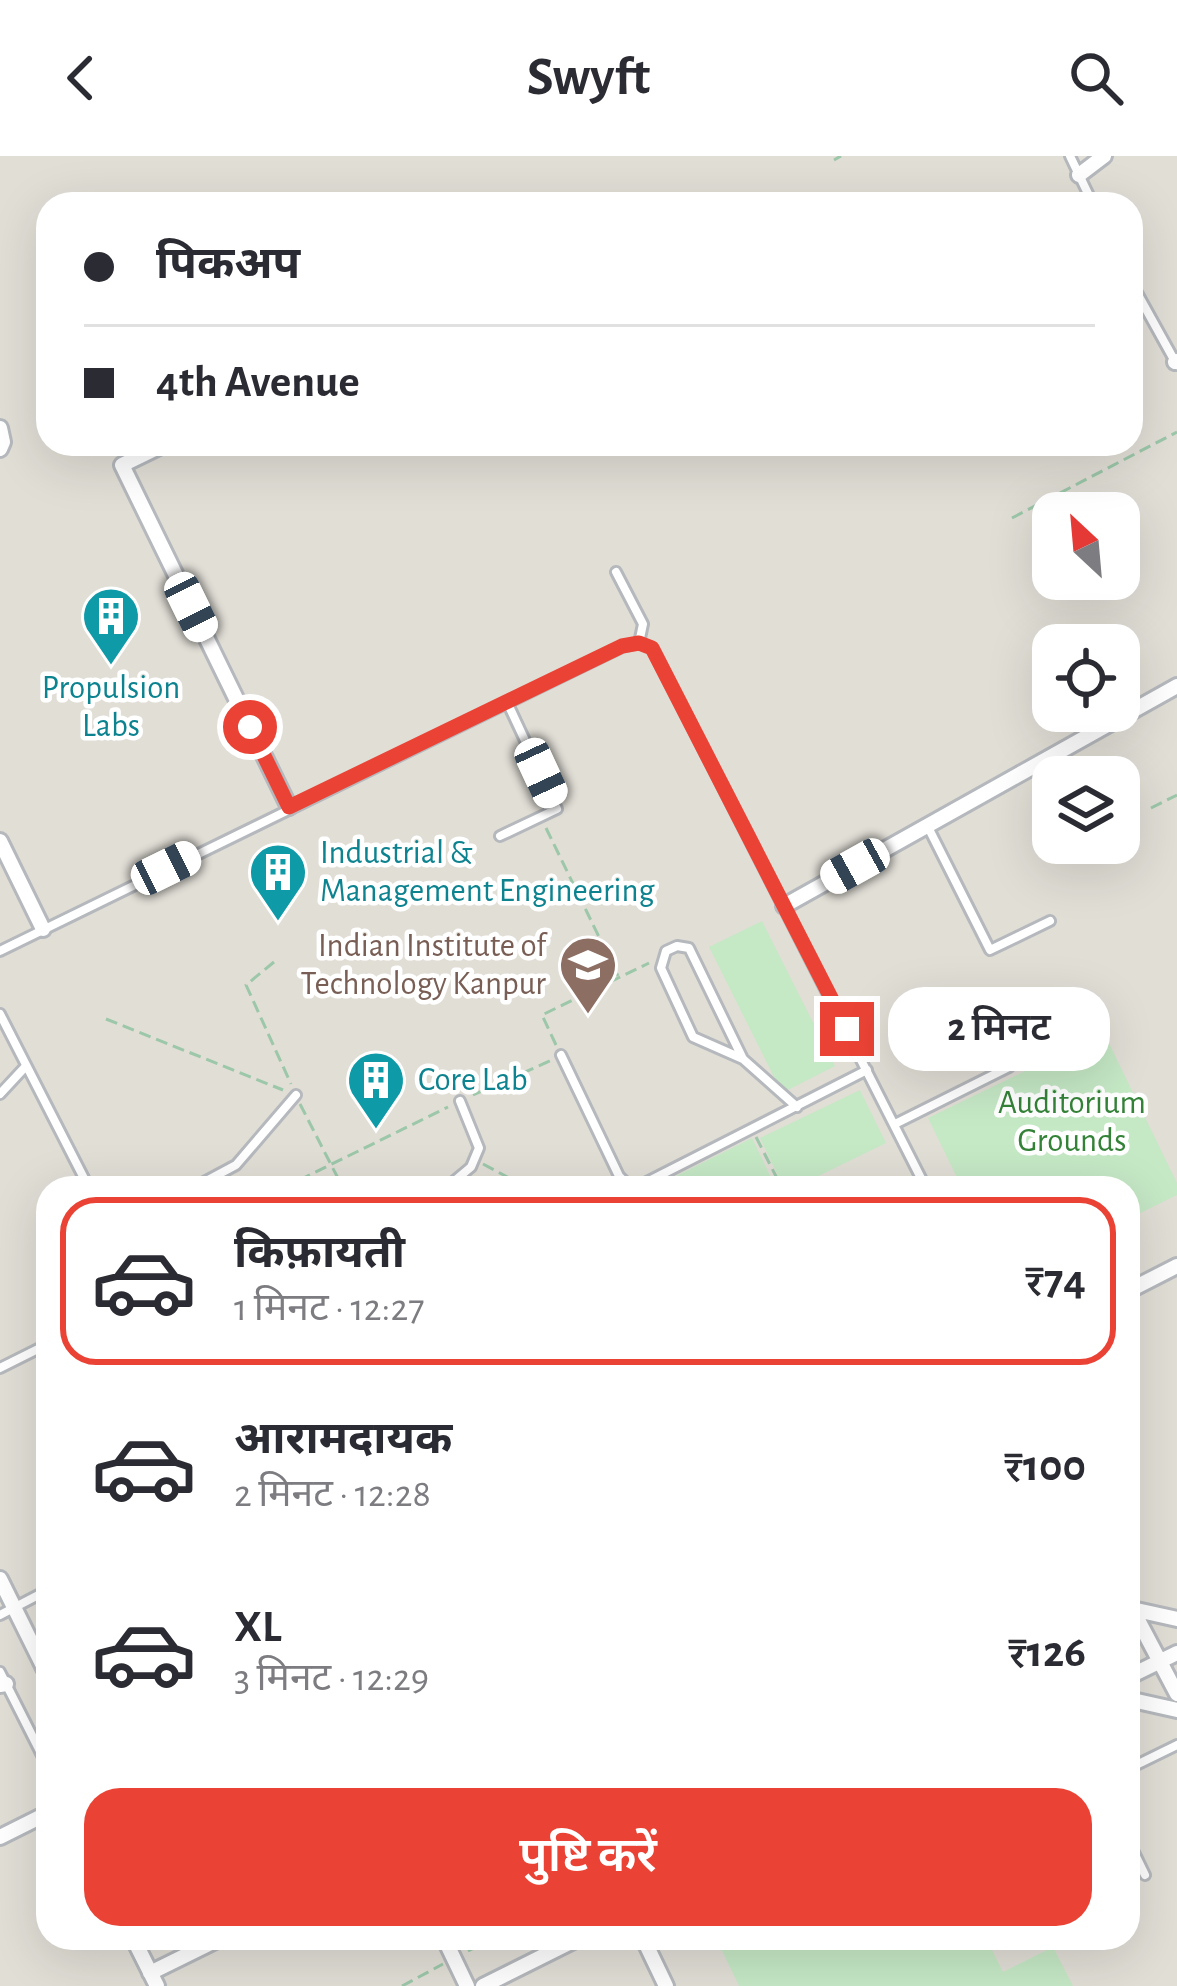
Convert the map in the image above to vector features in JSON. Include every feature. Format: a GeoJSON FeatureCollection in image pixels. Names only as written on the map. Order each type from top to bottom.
{"type":"FeatureCollection","features":[{"type":"Feature","properties":{"kind":"street"},"geometry":{"type":"LineString","coordinates":[[1079,175],[1104,156]]}},
{"type":"Feature","properties":{"kind":"street"},"geometry":{"type":"LineString","coordinates":[[0,428],[0,449]]}},
{"type":"Feature","properties":{"kind":"street"},"geometry":{"type":"LineString","coordinates":[[139,456],[122,464],[289,807]]}},
{"type":"Feature","properties":{"kind":"street"},"geometry":{"type":"LineString","coordinates":[[784,906],[1177,686]]}},
{"type":"Feature","properties":{"kind":"street"},"geometry":{"type":"LineString","coordinates":[[0,841],[44,929]]}},
{"type":"Feature","properties":{"kind":"street"},"geometry":{"type":"LineString","coordinates":[[1140,1285],[1177,1266]]}},
{"type":"Feature","properties":{"kind":"street"},"geometry":{"type":"LineString","coordinates":[[0,1579],[7,1611],[36,1657]]}},
{"type":"Feature","properties":{"kind":"street"},"geometry":{"type":"LineString","coordinates":[[1140,1611],[1177,1619]]}},
{"type":"Feature","properties":{"kind":"street"},"geometry":{"type":"LineString","coordinates":[[1140,1628],[1177,1694]]}},
{"type":"Feature","properties":{"kind":"street"},"geometry":{"type":"LineString","coordinates":[[1140,1671],[1177,1653]]}},
{"type":"Feature","properties":{"kind":"street"},"geometry":{"type":"LineString","coordinates":[[1140,1702],[1177,1710]]}},
{"type":"Feature","properties":{"kind":"street"},"geometry":{"type":"LineString","coordinates":[[0,1837],[36,1819]]}},
{"type":"Feature","properties":{"kind":"street"},"geometry":{"type":"LineString","coordinates":[[139,1950],[153,1979],[197,1950]]}},
{"type":"Feature","properties":{"kind":"street"},"geometry":{"type":"LineString","coordinates":[[184,1950],[187,1955]]}},
{"type":"Feature","properties":{"kind":"street"},"geometry":{"type":"LineString","coordinates":[[450,1950],[467,1986]]}},
{"type":"Feature","properties":{"kind":"street"},"geometry":{"type":"LineString","coordinates":[[483,1986],[555,1950]]}},
{"type":"Feature","properties":{"kind":"street"},"geometry":{"type":"LineString","coordinates":[[649,1950],[666,1986]]}},
{"type":"Feature","properties":{"kind":"lane"},"geometry":{"type":"LineString","coordinates":[[1070,156],[1087,192]]}},
{"type":"Feature","properties":{"kind":"lane"},"geometry":{"type":"LineString","coordinates":[[1143,304],[1176,363]]}},
{"type":"Feature","properties":{"kind":"lane"},"geometry":{"type":"LineString","coordinates":[[616,572],[643,624],[639,643]]}},
{"type":"Feature","properties":{"kind":"lane"},"geometry":{"type":"LineString","coordinates":[[0,951],[622,646],[639,643],[652,648],[920,1176]]}},
{"type":"Feature","properties":{"kind":"lane"},"geometry":{"type":"LineString","coordinates":[[500,836],[557,808],[507,702]]}},
{"type":"Feature","properties":{"kind":"lane"},"geometry":{"type":"LineString","coordinates":[[927,825],[990,950],[1050,921]]}},
{"type":"Feature","properties":{"kind":"lane"},"geometry":{"type":"LineString","coordinates":[[743,1059],[689,948],[676,946],[661,957],[661,968],[693,1037],[743,1059],[797,1107]]}},
{"type":"Feature","properties":{"kind":"lane"},"geometry":{"type":"LineString","coordinates":[[0,1014],[82,1176]]}},
{"type":"Feature","properties":{"kind":"lane"},"geometry":{"type":"LineString","coordinates":[[561,1055],[619,1176]]}},
{"type":"Feature","properties":{"kind":"lane"},"geometry":{"type":"LineString","coordinates":[[0,1094],[26,1066]]}},
{"type":"Feature","properties":{"kind":"lane"},"geometry":{"type":"LineString","coordinates":[[895,1124],[1009,1066]]}},
{"type":"Feature","properties":{"kind":"lane"},"geometry":{"type":"LineString","coordinates":[[658,1176],[868,1070]]}},
{"type":"Feature","properties":{"kind":"lane"},"geometry":{"type":"LineString","coordinates":[[216,1176],[236,1165],[296,1095]]}},
{"type":"Feature","properties":{"kind":"lane"},"geometry":{"type":"LineString","coordinates":[[460,1102],[479,1148],[471,1167],[460,1176]]}},
{"type":"Feature","properties":{"kind":"lane"},"geometry":{"type":"LineString","coordinates":[[0,1368],[36,1350]]}},
{"type":"Feature","properties":{"kind":"lane"},"geometry":{"type":"LineString","coordinates":[[7,1611],[36,1597]]}},
{"type":"Feature","properties":{"kind":"lane"},"geometry":{"type":"LineString","coordinates":[[2,1680],[36,1744]]}},
{"type":"Feature","properties":{"kind":"lane"},"geometry":{"type":"LineString","coordinates":[[1140,1762],[1177,1744]]}},
{"type":"Feature","properties":{"kind":"lane"},"geometry":{"type":"LineString","coordinates":[[1140,1865],[1145,1875]]}},
{"type":"Feature","properties":{"kind":"path"},"geometry":{"type":"LineString","coordinates":[[834,160],[842,156]]}},
{"type":"Feature","properties":{"kind":"path"},"geometry":{"type":"LineString","coordinates":[[1143,450],[1177,432]]}},
{"type":"Feature","properties":{"kind":"path"},"geometry":{"type":"LineString","coordinates":[[1012,518],[1131,456]]}},
{"type":"Feature","properties":{"kind":"path"},"geometry":{"type":"LineString","coordinates":[[1151,808],[1177,795]]}},
{"type":"Feature","properties":{"kind":"path"},"geometry":{"type":"LineString","coordinates":[[541,816],[619,978]]}},
{"type":"Feature","properties":{"kind":"path"},"geometry":{"type":"LineString","coordinates":[[560,956],[600,975],[604,985]]}},
{"type":"Feature","properties":{"kind":"path"},"geometry":{"type":"LineString","coordinates":[[306,1176],[561,1055],[542,1015],[661,957]]}},
{"type":"Feature","properties":{"kind":"path"},"geometry":{"type":"LineString","coordinates":[[274,962],[247,985],[337,1176]]}},
{"type":"Feature","properties":{"kind":"path"},"geometry":{"type":"LineString","coordinates":[[106,1019],[296,1095]]}},
{"type":"Feature","properties":{"kind":"path"},"geometry":{"type":"LineString","coordinates":[[753,1130],[776,1176]]}},
{"type":"Feature","properties":{"kind":"path"},"geometry":{"type":"LineString","coordinates":[[475,1158],[499,1175]]}},
{"type":"Feature","properties":{"kind":"shaded area","name":"Indian Institute of Technology Kanpur"},"geometry":{"type":"Polygon","coordinates":[[[0,156],[1177,156],[1177,1986],[0,1986],[0,156]]]}},
{"type":"Feature","properties":{"kind":"green space"},"geometry":{"type":"Polygon","coordinates":[[[762,921],[835,1066],[782,1093],[709,947],[762,921]]]}},
{"type":"Feature","properties":{"kind":"green space","name":"Auditorium Grounds"},"geometry":{"type":"Polygon","coordinates":[[[1104,1033],[1177,1183],[1177,1195],[1140,1213],[1140,1176],[956,1176],[928,1118],[1104,1033]]]}},
{"type":"Feature","properties":{"kind":"green space"},"geometry":{"type":"Polygon","coordinates":[[[860,1090],[886,1143],[819,1176],[778,1176],[760,1138],[860,1090]]]}},
{"type":"Feature","properties":{"kind":"green space"},"geometry":{"type":"Polygon","coordinates":[[[752,1138],[770,1176],[676,1176],[752,1138]]]}},
{"type":"Feature","properties":{"kind":"green space"},"geometry":{"type":"Polygon","coordinates":[[[722,1950],[992,1950],[1003,1972],[1055,1950],[1073,1986],[739,1986],[722,1950]]]}},
{"type":"Feature","properties":{"kind":"place","name":"Propulsion Labs"},"geometry":{"type":"Point","coordinates":[111,667]}},
{"type":"Feature","properties":{"kind":"place","name":"Industrial & Management Engineering"},"geometry":{"type":"Point","coordinates":[278,923]}},
{"type":"Feature","properties":{"kind":"place","name":"Indian Institute of Technology Kanpur"},"geometry":{"type":"Point","coordinates":[588,1016]}},
{"type":"Feature","properties":{"kind":"place","name":"Core Lab"},"geometry":{"type":"Point","coordinates":[376,1131]}},
{"type":"Feature","properties":{"kind":"route"},"geometry":{"type":"LineString","coordinates":[[250,727],[289,807],[622,646],[639,643],[652,648],[847,1029]]}}]}
